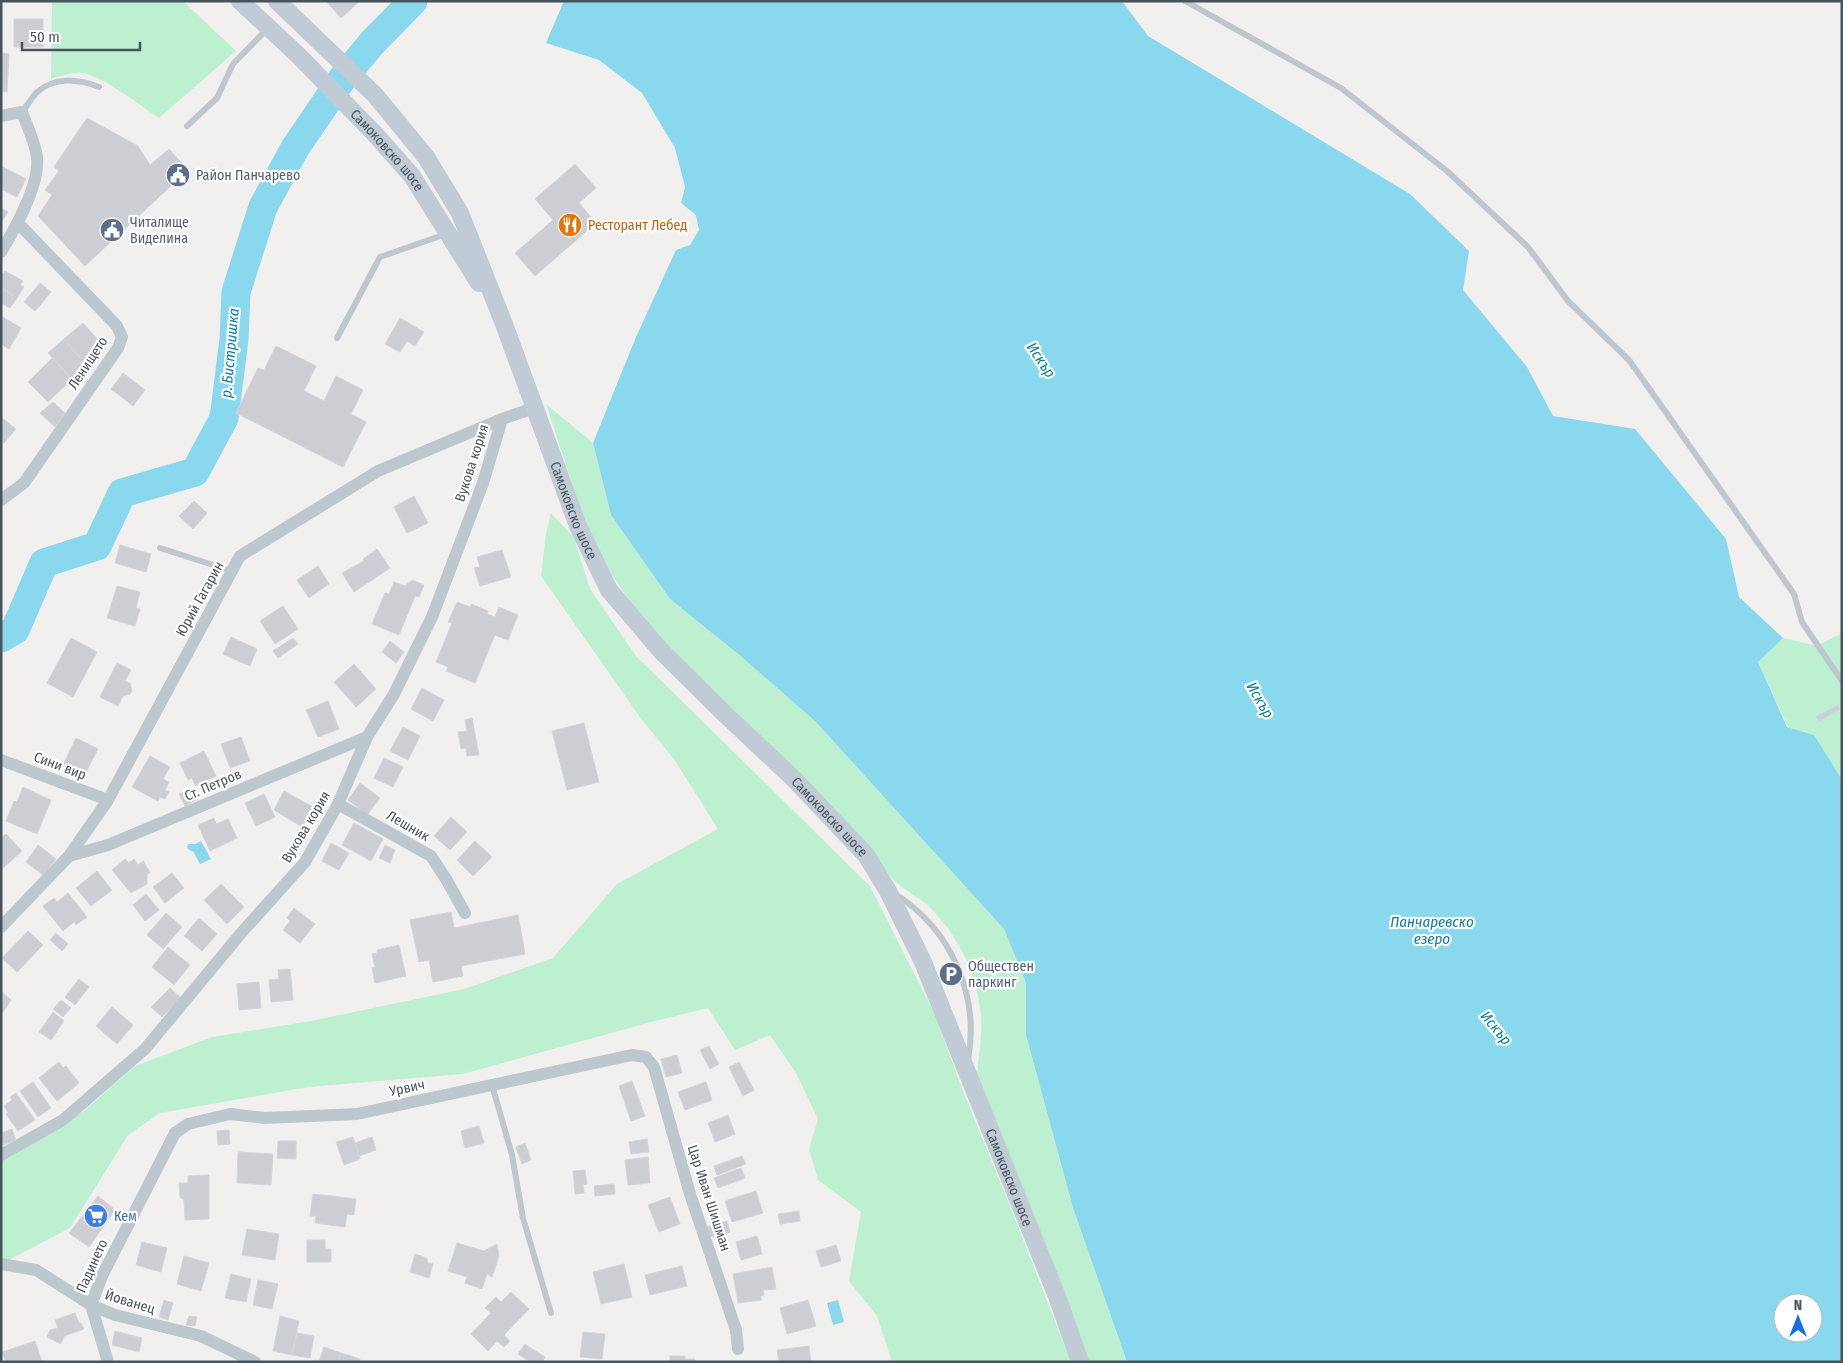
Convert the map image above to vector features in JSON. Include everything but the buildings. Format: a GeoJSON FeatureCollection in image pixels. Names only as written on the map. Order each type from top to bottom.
{"type":"FeatureCollection","features":[{"type":"Feature","properties":{"kind":"main road","name":"Самоковско шосе"},"geometry":{"type":"LineString","coordinates":[[240,1],[299,56],[374,133],[412,176],[504,324]]}},
{"type":"Feature","properties":{"kind":"main road","name":"Самоковско шосе"},"geometry":{"type":"LineString","coordinates":[[277,1],[374,95],[426,157],[460,213],[504,324],[578,526],[609,590],[662,652],[794,779],[866,855],[888,890],[923,962],[1058,1299],[1080,1362]]}},
{"type":"Feature","properties":{"kind":"street"},"geometry":{"type":"LineString","coordinates":[[1,116],[22,112],[37,158],[35,179],[18,224],[1,252]]}},
{"type":"Feature","properties":{"kind":"street","name":"Ленището"},"geometry":{"type":"LineString","coordinates":[[1,500],[24,483],[118,348],[122,336],[117,326],[18,224]]}},
{"type":"Feature","properties":{"kind":"street","name":"Юрий Гагарин"},"geometry":{"type":"LineString","coordinates":[[1,926],[70,856],[108,800],[240,556],[378,472],[502,419],[534,408]]}},
{"type":"Feature","properties":{"kind":"street","name":"Вукова кория"},"geometry":{"type":"LineString","coordinates":[[1,1155],[63,1120],[144,1050],[242,932],[305,862],[338,804],[367,737],[394,694],[432,617],[483,483],[502,419]]}},
{"type":"Feature","properties":{"kind":"street","name":"Ст. Петров"},"geometry":{"type":"LineString","coordinates":[[70,856],[108,846],[367,737]]}},
{"type":"Feature","properties":{"kind":"street","name":"Сини вир"},"geometry":{"type":"LineString","coordinates":[[1,760],[108,800]]}},
{"type":"Feature","properties":{"kind":"street","name":"Лешник"},"geometry":{"type":"LineString","coordinates":[[338,804],[430,856],[446,879],[465,914]]}},
{"type":"Feature","properties":{"kind":"street","name":"Урвич"},"geometry":{"type":"LineString","coordinates":[[175,1133],[188,1124],[230,1114],[265,1118],[357,1114],[632,1055],[646,1057]]}},
{"type":"Feature","properties":{"kind":"street","name":"Цар Иван Шишман"},"geometry":{"type":"LineString","coordinates":[[646,1057],[654,1067],[690,1194],[736,1330],[738,1349]]}},
{"type":"Feature","properties":{"kind":"street","name":"Падинето"},"geometry":{"type":"LineString","coordinates":[[108,1362],[91,1305],[102,1276],[175,1133]]}},
{"type":"Feature","properties":{"kind":"street","name":"Йованец"},"geometry":{"type":"LineString","coordinates":[[1,1264],[36,1270],[91,1305],[115,1315],[201,1336],[255,1362]]}},
{"type":"Feature","properties":{"kind":"lane"},"geometry":{"type":"LineString","coordinates":[[1185,1],[1341,88],[1448,171],[1528,247],[1568,301],[1629,360],[1794,594],[1802,622],[1842,681]]}},
{"type":"Feature","properties":{"kind":"lane"},"geometry":{"type":"LineString","coordinates":[[187,126],[217,98],[233,64],[269,26]]}},
{"type":"Feature","properties":{"kind":"lane"},"geometry":{"type":"LineString","coordinates":[[22,112],[37,92],[52,84],[68,80],[82,81],[99,87]]}},
{"type":"Feature","properties":{"kind":"lane"},"geometry":{"type":"LineString","coordinates":[[337,338],[380,257],[448,234]]}},
{"type":"Feature","properties":{"kind":"lane"},"geometry":{"type":"LineString","coordinates":[[160,548],[232,571]]}},
{"type":"Feature","properties":{"kind":"lane"},"geometry":{"type":"LineString","coordinates":[[888,890],[904,900],[930,924],[942,938],[959,969],[965,985],[970,1018],[970,1043],[966,1068]]}},
{"type":"Feature","properties":{"kind":"lane"},"geometry":{"type":"LineString","coordinates":[[492,1085],[512,1156],[522,1218],[551,1313]]}},
{"type":"Feature","properties":{"kind":"green space"},"geometry":{"type":"Polygon","coordinates":[[[52,1],[183,1],[236,51],[159,118],[111,85],[91,75],[74,73],[51,79],[52,1]]]}},
{"type":"Feature","properties":{"kind":"green space"},"geometry":{"type":"Polygon","coordinates":[[[546,404],[593,443],[611,515],[670,599],[743,658],[815,721],[1004,929],[1026,983],[1026,1035],[1073,1208],[1127,1362],[1086,1362],[977,1088],[981,1025],[979,1000],[970,969],[956,940],[936,914],[925,903],[893,880],[871,850],[693,673],[637,612],[611,573],[584,520],[546,404]]]}},
{"type":"Feature","properties":{"kind":"green space"},"geometry":{"type":"Polygon","coordinates":[[[551,513],[574,538],[590,589],[636,656],[870,886],[934,1013],[963,1091],[1071,1362],[892,1362],[877,1316],[849,1281],[861,1212],[818,1180],[809,1149],[818,1119],[796,1073],[770,1035],[735,1050],[708,1008],[463,1074],[308,1087],[160,1113],[128,1135],[70,1228],[1,1264],[1,1158],[38,1140],[84,1111],[135,1066],[212,1037],[311,1021],[464,989],[553,958],[617,884],[718,829],[674,759],[642,720],[541,576],[546,533],[551,513]]]}},
{"type":"Feature","properties":{"kind":"green space"},"geometry":{"type":"Polygon","coordinates":[[[1842,633],[1842,777],[1839,778],[1814,735],[1788,727],[1758,662],[1783,638],[1817,646],[1842,633]]]}},
{"type":"Feature","properties":{"kind":"water","name":"Панчаревско езеро"},"geometry":{"type":"Polygon","coordinates":[[[564,1],[1122,1],[1148,36],[1410,194],[1469,251],[1463,290],[1527,367],[1553,416],[1635,429],[1726,539],[1739,597],[1783,638],[1758,662],[1787,727],[1814,735],[1842,780],[1842,1362],[1127,1362],[1073,1208],[1026,1035],[1026,983],[1004,929],[815,721],[743,658],[670,599],[611,515],[593,443],[636,337],[676,250],[690,245],[699,230],[696,215],[681,203],[685,187],[675,148],[642,93],[599,60],[546,43],[564,1]]]}},
{"type":"Feature","properties":{"kind":"water"},"geometry":{"type":"Polygon","coordinates":[[[201,841],[211,859],[200,864],[193,851],[187,848],[188,844],[195,844],[201,841]]]}},
{"type":"Feature","properties":{"kind":"water"},"geometry":{"type":"Polygon","coordinates":[[[838,1300],[844,1322],[833,1325],[827,1303],[838,1300]]]}},
{"type":"Feature","properties":{"kind":"waterway","name":"р. Бистришка"},"geometry":{"type":"LineString","coordinates":[[1,638],[15,630],[44,563],[97,546],[122,493],[195,472],[224,418],[234,339],[236,292],[263,207],[295,148],[342,79],[372,43],[413,1]]}},
{"type":"Feature","properties":{"kind":"place","name":"Район Панчарево"},"geometry":{"type":"Point","coordinates":[178,175]}},
{"type":"Feature","properties":{"kind":"place","name":"Ресторант Лебед"},"geometry":{"type":"Point","coordinates":[570,225]}},
{"type":"Feature","properties":{"kind":"place","name":"Читалище Виделина"},"geometry":{"type":"Point","coordinates":[112,230]}},
{"type":"Feature","properties":{"kind":"place","name":"Обществен паркинг"},"geometry":{"type":"Point","coordinates":[951,974]}},
{"type":"Feature","properties":{"kind":"place","name":"Кем"},"geometry":{"type":"Point","coordinates":[96,1216]}},
{"type":"Feature","properties":{"kind":"water label","name":"Искър"},"geometry":{"type":"Point","coordinates":[1041,360]}},
{"type":"Feature","properties":{"kind":"water label","name":"Искър"},"geometry":{"type":"Point","coordinates":[1260,700]}},
{"type":"Feature","properties":{"kind":"water label","name":"Искър"},"geometry":{"type":"Point","coordinates":[1496,1028]}}]}
